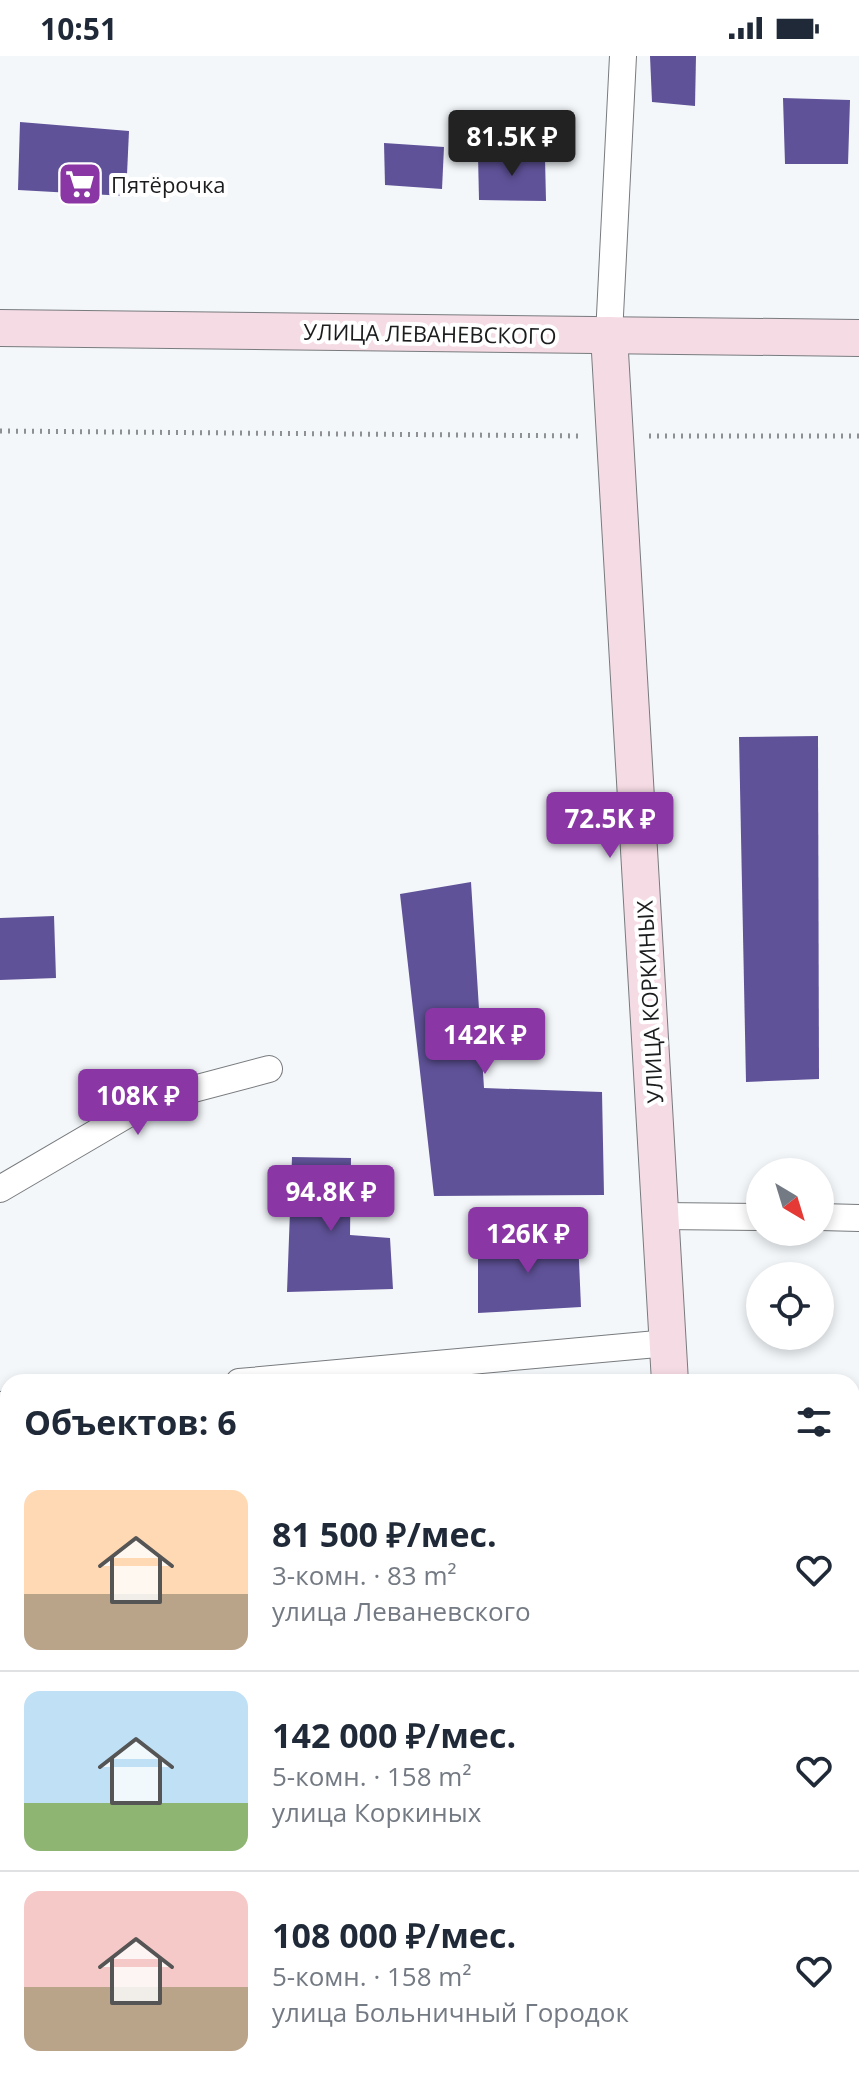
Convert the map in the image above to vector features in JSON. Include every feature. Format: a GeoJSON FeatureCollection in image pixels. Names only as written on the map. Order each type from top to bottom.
{"type":"FeatureCollection","features":[{"type":"Feature","properties":{"kind":"street"},"geometry":{"type":"LineString","coordinates":[[609,335],[623,56]]}},
{"type":"Feature","properties":{"kind":"street","name":"УЛИЦА ЛЕВАНЕВСКОГО"},"geometry":{"type":"LineString","coordinates":[[0,328],[859,338]]}},
{"type":"Feature","properties":{"kind":"street","name":"УЛИЦА КОРКИНЫХ"},"geometry":{"type":"LineString","coordinates":[[609,335],[670,1374]]}},
{"type":"Feature","properties":{"kind":"street"},"geometry":{"type":"LineString","coordinates":[[0,1189],[152,1100],[269,1069]]}},
{"type":"Feature","properties":{"kind":"street"},"geometry":{"type":"LineString","coordinates":[[661,1216],[746,1217]]}},
{"type":"Feature","properties":{"kind":"street"},"geometry":{"type":"LineString","coordinates":[[834,1217],[859,1218]]}},
{"type":"Feature","properties":{"kind":"street"},"geometry":{"type":"LineString","coordinates":[[340,1374],[668,1343]]}},
{"type":"Feature","properties":{"kind":"path"},"geometry":{"type":"LineString","coordinates":[[0,431],[859,436]]}},
{"type":"Feature","properties":{"kind":"building"},"geometry":{"type":"Polygon","coordinates":[[[650,56],[696,56],[695,106],[652,102],[650,56]]]}},
{"type":"Feature","properties":{"kind":"building"},"geometry":{"type":"Polygon","coordinates":[[[783,98],[850,100],[848,164],[785,164],[783,98]]]}},
{"type":"Feature","properties":{"kind":"building"},"geometry":{"type":"Polygon","coordinates":[[[20,122],[129,131],[126,196],[18,190],[20,122]]]}},
{"type":"Feature","properties":{"kind":"building"},"geometry":{"type":"Polygon","coordinates":[[[384,143],[444,147],[442,189],[385,185],[384,143]]]}},
{"type":"Feature","properties":{"kind":"building"},"geometry":{"type":"Polygon","coordinates":[[[478,155],[545,158],[546,201],[479,200],[478,155]]]}},
{"type":"Feature","properties":{"kind":"building"},"geometry":{"type":"Polygon","coordinates":[[[818,736],[819,1079],[746,1082],[739,737],[818,736]]]}},
{"type":"Feature","properties":{"kind":"building"},"geometry":{"type":"Polygon","coordinates":[[[471,882],[484,1088],[602,1092],[604,1195],[434,1196],[400,894],[471,882]]]}},
{"type":"Feature","properties":{"kind":"building"},"geometry":{"type":"Polygon","coordinates":[[[54,916],[56,978],[0,980],[0,918],[54,916]]]}},
{"type":"Feature","properties":{"kind":"building"},"geometry":{"type":"Polygon","coordinates":[[[292,1157],[351,1158],[350,1235],[390,1238],[393,1289],[287,1292],[292,1157]]]}},
{"type":"Feature","properties":{"kind":"building"},"geometry":{"type":"Polygon","coordinates":[[[478,1239],[578,1239],[581,1307],[478,1313],[478,1239]]]}},
{"type":"Feature","properties":{"kind":"place","name":"Пятёрочка"},"geometry":{"type":"Point","coordinates":[80,184]}}]}
